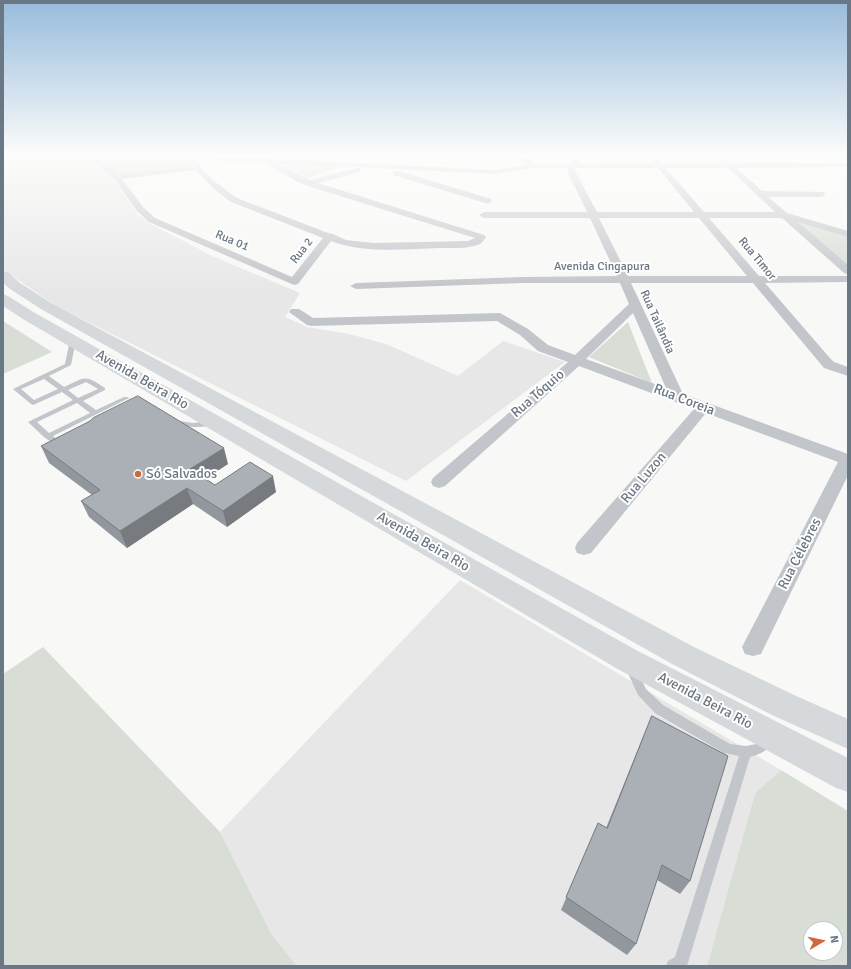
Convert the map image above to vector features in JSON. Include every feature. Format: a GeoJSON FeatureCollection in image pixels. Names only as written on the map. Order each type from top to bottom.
{"type":"FeatureCollection","features":[{"type":"Feature","properties":{"kind":"main road","name":"Avenida Beira Rio"},"geometry":{"type":"LineString","coordinates":[[3,275],[14,286],[46,306],[684,656],[783,706],[848,734]]}},
{"type":"Feature","properties":{"kind":"main road","name":"Avenida Beira Rio"},"geometry":{"type":"LineString","coordinates":[[3,299],[30,316],[626,659],[759,744],[848,776]]}},
{"type":"Feature","properties":{"kind":"main road"},"geometry":{"type":"LineString","coordinates":[[220,425],[244,415]]}},
{"type":"Feature","properties":{"kind":"main road"},"geometry":{"type":"LineString","coordinates":[[759,744],[803,739],[848,758]]}},
{"type":"Feature","properties":{"kind":"street","name":"Rua 01"},"geometry":{"type":"LineString","coordinates":[[134,201],[140,209],[152,220],[294,282]]}},
{"type":"Feature","properties":{"kind":"street"},"geometry":{"type":"LineString","coordinates":[[237,201],[330,236],[344,243],[355,245],[452,244],[478,241],[488,201]]}},
{"type":"Feature","properties":{"kind":"street"},"geometry":{"type":"LineString","coordinates":[[383,201],[482,226],[594,214],[784,215],[848,234]]}},
{"type":"Feature","properties":{"kind":"street","name":"Rua Tailândia"},"geometry":{"type":"LineString","coordinates":[[588,201],[636,304],[677,397]]}},
{"type":"Feature","properties":{"kind":"street","name":"Rua Timor"},"geometry":{"type":"LineString","coordinates":[[691,201],[829,365],[848,372]]}},
{"type":"Feature","properties":{"kind":"street"},"geometry":{"type":"LineString","coordinates":[[768,201],[848,271]]}},
{"type":"Feature","properties":{"kind":"street","name":"Rua 2"},"geometry":{"type":"LineString","coordinates":[[294,282],[330,236]]}},
{"type":"Feature","properties":{"kind":"street","name":"Avenida Cingapura"},"geometry":{"type":"LineString","coordinates":[[356,286],[522,280],[848,279]]}},
{"type":"Feature","properties":{"kind":"street","name":"Rua Tóquio"},"geometry":{"type":"LineString","coordinates":[[438,482],[577,360],[636,304]]}},
{"type":"Feature","properties":{"kind":"street","name":"Rua Coreia"},"geometry":{"type":"LineString","coordinates":[[295,312],[311,322],[500,317],[524,332],[544,348],[703,408],[848,460]]}},
{"type":"Feature","properties":{"kind":"street","name":"Rua Luzon"},"geometry":{"type":"LineString","coordinates":[[584,548],[703,408]]}},
{"type":"Feature","properties":{"kind":"street","name":"Rua Célebres"},"geometry":{"type":"LineString","coordinates":[[753,647],[848,460]]}},
{"type":"Feature","properties":{"kind":"lane"},"geometry":{"type":"LineString","coordinates":[[69,444],[62,447],[32,422],[104,389],[89,380],[85,380],[33,403],[16,389],[68,365],[73,340]]}},
{"type":"Feature","properties":{"kind":"lane"},"geometry":{"type":"LineString","coordinates":[[44,376],[95,413]]}},
{"type":"Feature","properties":{"kind":"lane"},"geometry":{"type":"LineString","coordinates":[[48,436],[126,398]]}},
{"type":"Feature","properties":{"kind":"lane"},"geometry":{"type":"LineString","coordinates":[[167,418],[179,424],[220,425]]}},
{"type":"Feature","properties":{"kind":"lane"},"geometry":{"type":"LineString","coordinates":[[673,966],[681,962],[759,744]]}},
{"type":"Feature","properties":{"kind":"shaded area"},"geometry":{"type":"Polygon","coordinates":[[[3,201],[129,201],[138,215],[153,225],[212,256],[300,293],[285,317],[307,327],[349,334],[386,344],[458,376],[503,341],[565,362],[406,481],[56,306],[4,270],[3,201]]]}},
{"type":"Feature","properties":{"kind":"shaded area"},"geometry":{"type":"Polygon","coordinates":[[[795,220],[848,236],[848,267],[795,220]]]}},
{"type":"Feature","properties":{"kind":"shaded area"},"geometry":{"type":"Polygon","coordinates":[[[3,321],[52,352],[3,374],[3,321]]]}},
{"type":"Feature","properties":{"kind":"shaded area"},"geometry":{"type":"Polygon","coordinates":[[[628,322],[652,383],[589,357],[628,322]]]}},
{"type":"Feature","properties":{"kind":"shaded area"},"geometry":{"type":"Polygon","coordinates":[[[460,580],[781,770],[755,793],[707,966],[297,966],[272,935],[220,832],[460,580]]]}},
{"type":"Feature","properties":{"kind":"shaded area"},"geometry":{"type":"Polygon","coordinates":[[[43,647],[220,832],[272,935],[297,966],[3,966],[3,674],[43,647]]]}},
{"type":"Feature","properties":{"kind":"shaded area"},"geometry":{"type":"Polygon","coordinates":[[[781,770],[848,811],[848,966],[707,966],[755,793],[781,770]]]}},
{"type":"Feature","properties":{"kind":"building","name":"Só Salvados"},"geometry":{"type":"Polygon","coordinates":[[[138,396],[224,448],[190,469],[215,485],[250,462],[273,476],[223,511],[187,488],[120,531],[81,501],[100,490],[41,446],[138,396]]]}},
{"type":"Feature","properties":{"kind":"building"},"geometry":{"type":"Polygon","coordinates":[[[652,716],[728,756],[690,881],[662,865],[636,944],[566,897],[598,823],[607,828],[652,716]]]}},
{"type":"Feature","properties":{"kind":"place","name":"Só Salvados"},"geometry":{"type":"Point","coordinates":[138,474]}}]}
